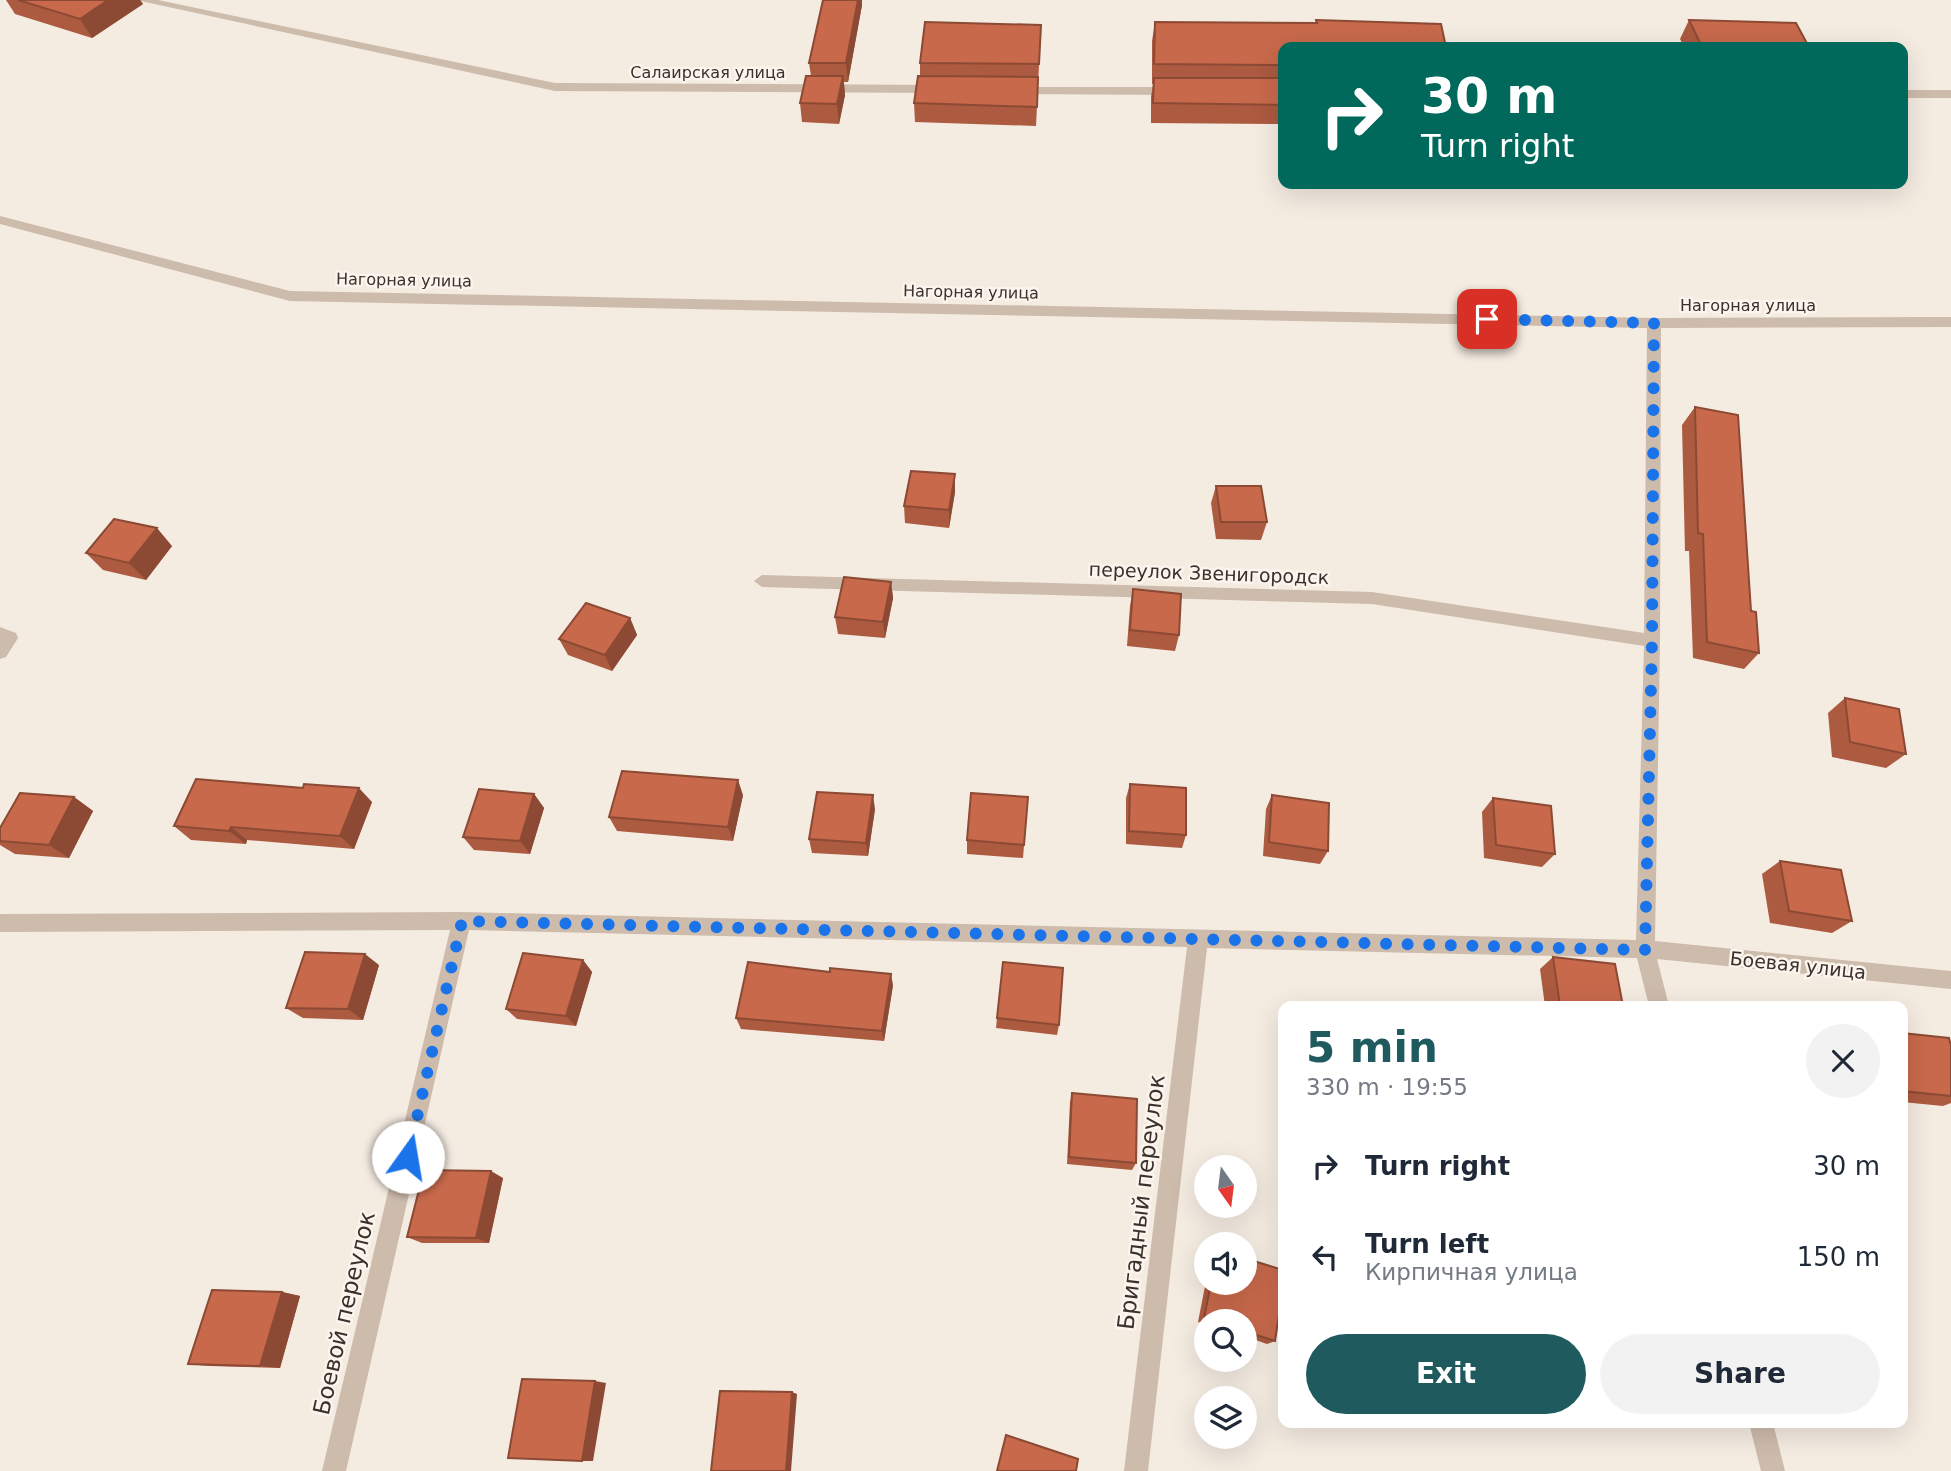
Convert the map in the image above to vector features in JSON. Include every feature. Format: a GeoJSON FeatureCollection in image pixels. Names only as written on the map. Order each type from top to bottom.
{"type":"FeatureCollection","features":[{"type":"Feature","properties":{"kind":"street","name":"Салаирская улица"},"geometry":{"type":"LineString","coordinates":[[142,0],[555,87],[957,89]]}},
{"type":"Feature","properties":{"kind":"street"},"geometry":{"type":"LineString","coordinates":[[999,90],[1189,91]]}},
{"type":"Feature","properties":{"kind":"street"},"geometry":{"type":"LineString","coordinates":[[1908,94],[1951,94]]}},
{"type":"Feature","properties":{"kind":"street","name":"Нагорная улица"},"geometry":{"type":"LineString","coordinates":[[0,220],[290,296],[1654,323],[1951,322]]}},
{"type":"Feature","properties":{"kind":"street"},"geometry":{"type":"LineString","coordinates":[[1654,323],[1652,641],[1645,950],[1658,1001]]}},
{"type":"Feature","properties":{"kind":"street","name":"переулок Звенигородск"},"geometry":{"type":"LineString","coordinates":[[762,581],[1372,598],[1652,641]]}},
{"type":"Feature","properties":{"kind":"street"},"geometry":{"type":"LineString","coordinates":[[0,634],[10,638],[0,652]]}},
{"type":"Feature","properties":{"kind":"street","name":"Боевая улица"},"geometry":{"type":"LineString","coordinates":[[0,923],[462,921],[1645,950],[1951,980]]}},
{"type":"Feature","properties":{"kind":"street","name":"Боевой переулок"},"geometry":{"type":"LineString","coordinates":[[334,1471],[462,921]]}},
{"type":"Feature","properties":{"kind":"street","name":"Бригадный переулок"},"geometry":{"type":"LineString","coordinates":[[1136,1471],[1198,938]]}},
{"type":"Feature","properties":{"kind":"street"},"geometry":{"type":"LineString","coordinates":[[1762,1428],[1773,1471]]}},
{"type":"Feature","properties":{"kind":"building"},"geometry":{"type":"Polygon","coordinates":[[[18,0],[108,0],[80,19],[18,0]]]}},
{"type":"Feature","properties":{"kind":"building"},"geometry":{"type":"Polygon","coordinates":[[[823,0],[858,0],[846,63],[809,63],[823,0]]]}},
{"type":"Feature","properties":{"kind":"building"},"geometry":{"type":"Polygon","coordinates":[[[1316,20],[1441,24],[1445,42],[1278,42],[1278,65],[1154,64],[1155,22],[1317,23],[1316,20]]]}},
{"type":"Feature","properties":{"kind":"building"},"geometry":{"type":"Polygon","coordinates":[[[1689,20],[1796,23],[1806,42],[1700,42],[1689,20]]]}},
{"type":"Feature","properties":{"kind":"building"},"geometry":{"type":"Polygon","coordinates":[[[925,22],[1041,25],[1039,64],[920,63],[925,22]]]}},
{"type":"Feature","properties":{"kind":"building"},"geometry":{"type":"Polygon","coordinates":[[[806,76],[843,76],[837,104],[800,103],[806,76]]]}},
{"type":"Feature","properties":{"kind":"building"},"geometry":{"type":"Polygon","coordinates":[[[918,76],[1038,77],[1037,107],[914,103],[918,76]]]}},
{"type":"Feature","properties":{"kind":"building"},"geometry":{"type":"Polygon","coordinates":[[[1154,78],[1278,78],[1278,105],[1153,103],[1154,78]]]}},
{"type":"Feature","properties":{"kind":"building"},"geometry":{"type":"Polygon","coordinates":[[[1695,407],[1738,415],[1751,611],[1756,612],[1759,653],[1707,642],[1703,534],[1698,533],[1695,407]]]}},
{"type":"Feature","properties":{"kind":"building"},"geometry":{"type":"Polygon","coordinates":[[[911,471],[955,474],[949,510],[904,506],[911,471]]]}},
{"type":"Feature","properties":{"kind":"building"},"geometry":{"type":"Polygon","coordinates":[[[1216,486],[1261,486],[1267,522],[1221,522],[1216,486]]]}},
{"type":"Feature","properties":{"kind":"building"},"geometry":{"type":"Polygon","coordinates":[[[114,519],[157,528],[129,563],[86,553],[114,519]]]}},
{"type":"Feature","properties":{"kind":"building"},"geometry":{"type":"Polygon","coordinates":[[[844,577],[891,582],[883,622],[835,617],[844,577]]]}},
{"type":"Feature","properties":{"kind":"building"},"geometry":{"type":"Polygon","coordinates":[[[1133,589],[1181,594],[1179,635],[1130,630],[1133,589]]]}},
{"type":"Feature","properties":{"kind":"building"},"geometry":{"type":"Polygon","coordinates":[[[586,603],[630,618],[605,655],[559,639],[586,603]]]}},
{"type":"Feature","properties":{"kind":"building"},"geometry":{"type":"Polygon","coordinates":[[[1845,698],[1899,709],[1906,754],[1850,742],[1845,698]]]}},
{"type":"Feature","properties":{"kind":"building"},"geometry":{"type":"Polygon","coordinates":[[[622,771],[738,780],[728,827],[609,817],[622,771]]]}},
{"type":"Feature","properties":{"kind":"building"},"geometry":{"type":"Polygon","coordinates":[[[196,779],[303,788],[304,784],[359,788],[340,836],[231,827],[229,831],[174,826],[196,779]]]}},
{"type":"Feature","properties":{"kind":"building"},"geometry":{"type":"Polygon","coordinates":[[[1130,784],[1186,788],[1186,835],[1129,831],[1130,784]]]}},
{"type":"Feature","properties":{"kind":"building"},"geometry":{"type":"Polygon","coordinates":[[[479,789],[534,794],[520,841],[463,837],[479,789]]]}},
{"type":"Feature","properties":{"kind":"building"},"geometry":{"type":"Polygon","coordinates":[[[817,792],[873,795],[866,843],[809,839],[817,792]]]}},
{"type":"Feature","properties":{"kind":"building"},"geometry":{"type":"Polygon","coordinates":[[[20,793],[74,797],[49,845],[0,841],[0,828],[20,793]]]}},
{"type":"Feature","properties":{"kind":"building"},"geometry":{"type":"Polygon","coordinates":[[[971,793],[1028,797],[1024,845],[967,840],[971,793]]]}},
{"type":"Feature","properties":{"kind":"building"},"geometry":{"type":"Polygon","coordinates":[[[1272,795],[1329,803],[1328,851],[1269,842],[1272,795]]]}},
{"type":"Feature","properties":{"kind":"building"},"geometry":{"type":"Polygon","coordinates":[[[1493,798],[1551,806],[1555,854],[1496,845],[1493,798]]]}},
{"type":"Feature","properties":{"kind":"building"},"geometry":{"type":"Polygon","coordinates":[[[1780,861],[1841,870],[1852,921],[1789,911],[1780,861]]]}},
{"type":"Feature","properties":{"kind":"building"},"geometry":{"type":"Polygon","coordinates":[[[305,952],[365,954],[348,1009],[286,1008],[305,952]]]}},
{"type":"Feature","properties":{"kind":"building"},"geometry":{"type":"Polygon","coordinates":[[[523,953],[583,960],[566,1016],[506,1009],[523,953]]]}},
{"type":"Feature","properties":{"kind":"building"},"geometry":{"type":"Polygon","coordinates":[[[1553,957],[1615,964],[1622,1001],[1559,1001],[1553,957]]]}},
{"type":"Feature","properties":{"kind":"building"},"geometry":{"type":"Polygon","coordinates":[[[748,962],[830,972],[830,968],[891,974],[882,1031],[736,1018],[748,962]]]}},
{"type":"Feature","properties":{"kind":"building"},"geometry":{"type":"Polygon","coordinates":[[[1003,962],[1063,968],[1059,1025],[997,1018],[1003,962]]]}},
{"type":"Feature","properties":{"kind":"building"},"geometry":{"type":"Polygon","coordinates":[[[1908,1034],[1949,1038],[1951,1096],[1908,1092],[1908,1034]]]}},
{"type":"Feature","properties":{"kind":"building"},"geometry":{"type":"Polygon","coordinates":[[[1072,1093],[1137,1099],[1136,1163],[1069,1157],[1072,1093]]]}},
{"type":"Feature","properties":{"kind":"building"},"geometry":{"type":"Polygon","coordinates":[[[424,1170],[491,1171],[476,1238],[407,1237],[424,1170]]]}},
{"type":"Feature","properties":{"kind":"building"},"geometry":{"type":"Polygon","coordinates":[[[1257,1262],[1278,1268],[1278,1321],[1275,1341],[1257,1335],[1257,1309],[1206,1309],[1209,1295],[1257,1295],[1257,1262]]]}},
{"type":"Feature","properties":{"kind":"building"},"geometry":{"type":"Polygon","coordinates":[[[212,1290],[282,1292],[260,1366],[188,1364],[212,1290]]]}},
{"type":"Feature","properties":{"kind":"building"},"geometry":{"type":"Polygon","coordinates":[[[522,1379],[595,1381],[582,1461],[508,1458],[522,1379]]]}},
{"type":"Feature","properties":{"kind":"building"},"geometry":{"type":"Polygon","coordinates":[[[720,1391],[792,1392],[786,1471],[711,1471],[720,1391]]]}},
{"type":"Feature","properties":{"kind":"building"},"geometry":{"type":"Polygon","coordinates":[[[1006,1435],[1078,1459],[1076,1471],[997,1471],[1006,1435]]]}},
{"type":"Feature","properties":{"kind":"route"},"geometry":{"type":"LineString","coordinates":[[408,1157],[462,921],[1645,950],[1652,641],[1654,323],[1487,319]]}}]}
